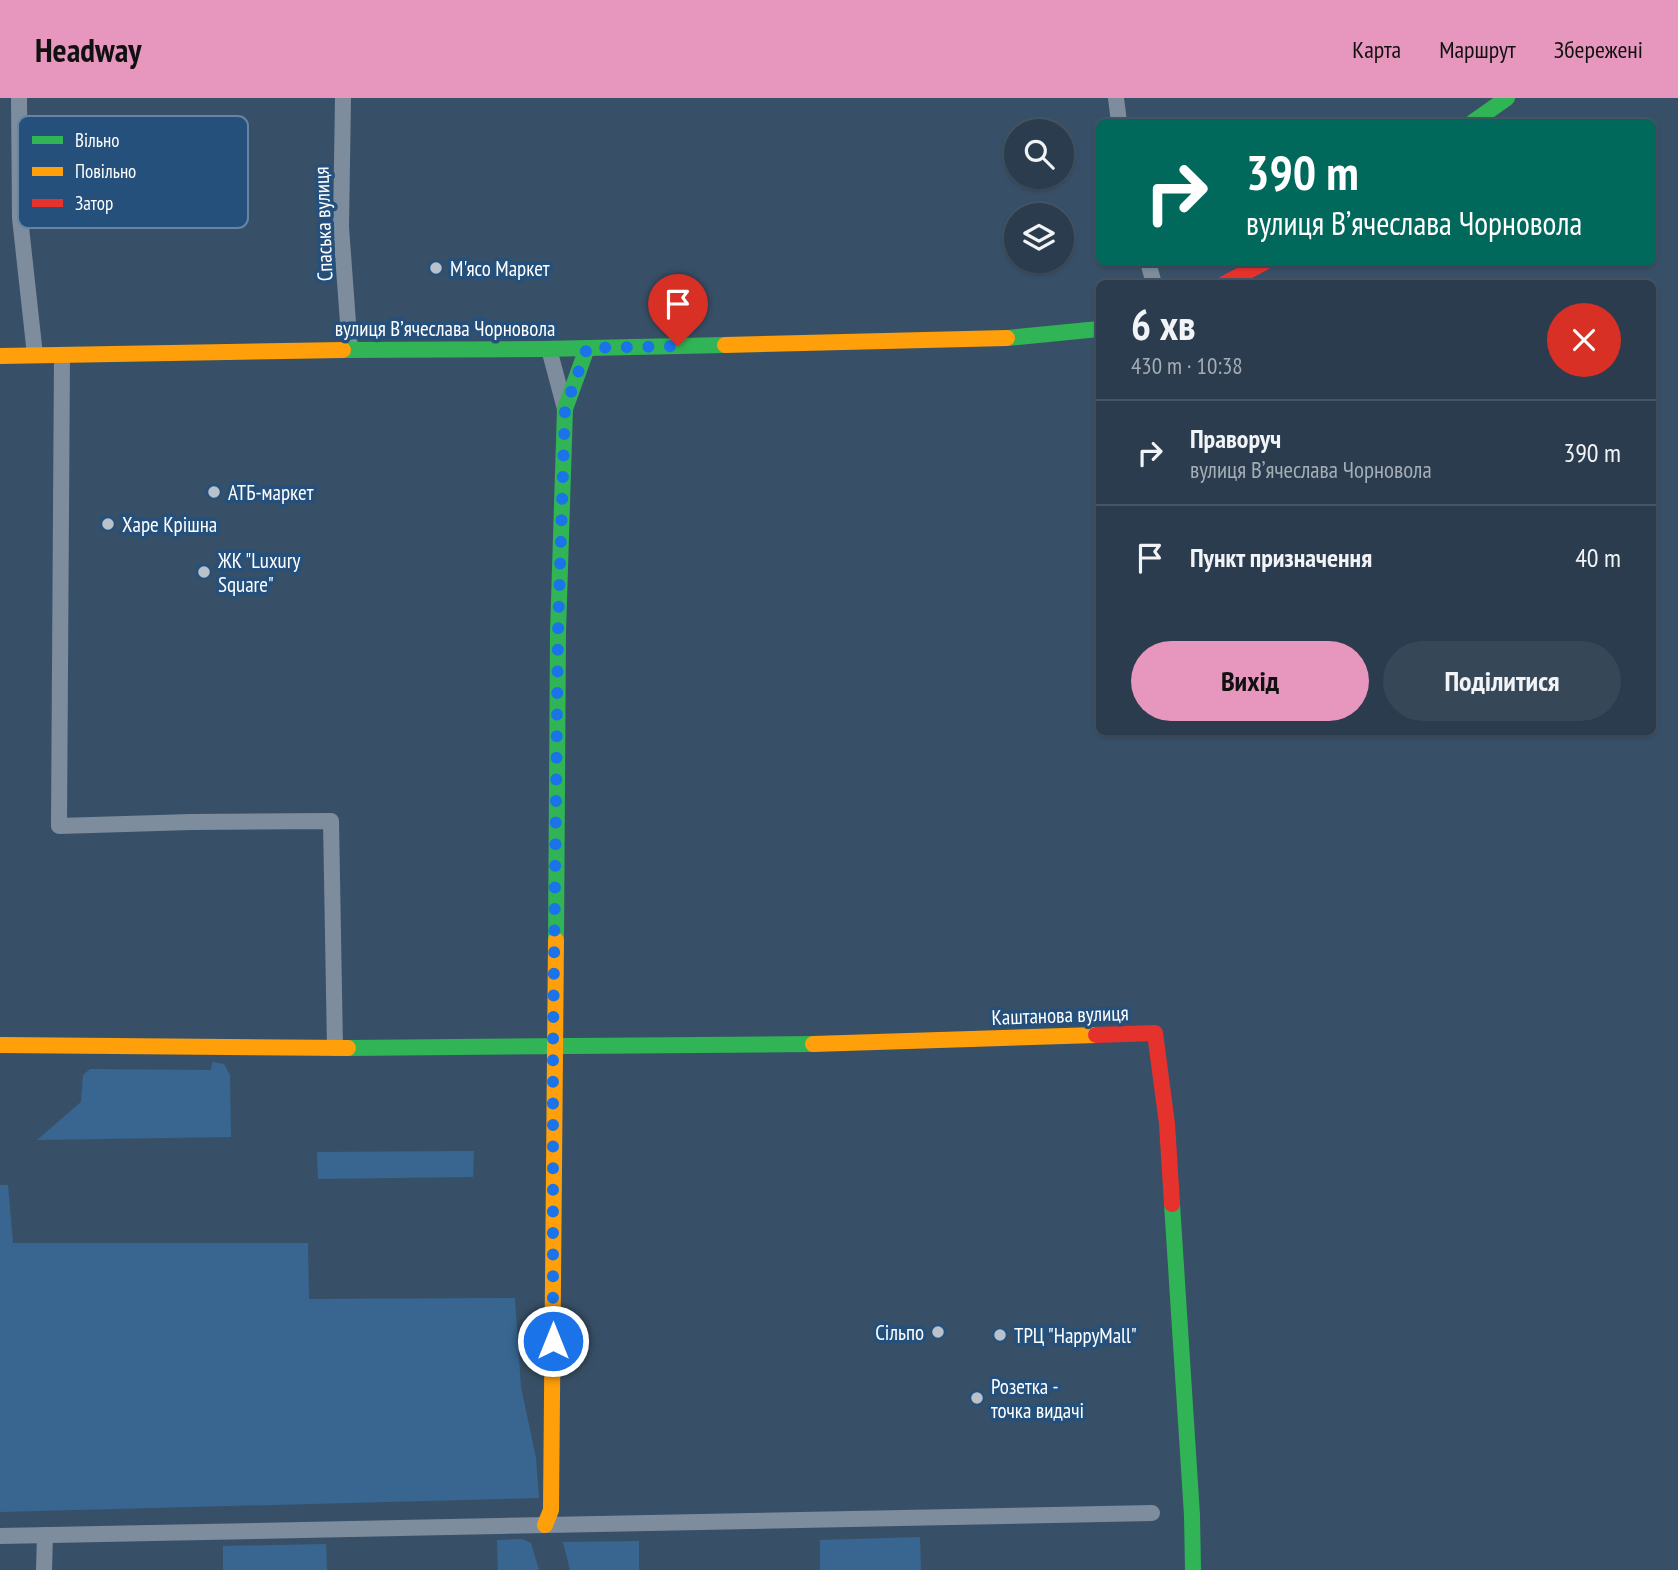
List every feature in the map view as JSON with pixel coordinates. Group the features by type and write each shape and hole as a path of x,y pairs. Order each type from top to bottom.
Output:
{"street":[{"path":"19,98 19,116"},
{"name":"Спаська вулиця","path":"343,98 341,227 350,350"},
{"path":"1116,98 1119,119"},
{"path":"1477,119 1507,98"},
{"path":"21,228 34,355"},
{"path":"1231,280 1257,266"},
{"name":"вулиця Вʼячеслава Чорновола","path":"0,356 549,349 1022,338 1096,329"},
{"path":"565,409 587,348"},
{"path":"545,1525 551,1510 558,632 565,409 549,349"},
{"path":"62,355 59,826 331,821 335,1048"},
{"name":"Каштанова вулиця","path":"553,1047 786,1045 1156,1033 1167,1124 1192,1515 1193,1570"},
{"path":"0,1045 553,1047"},
{"path":"0,1536 1152,1513"},
{"path":"44,1570 45,1535"}],"shaded area":[{"path":"212,1062 224,1064 230,1075 231,1137 37,1140 81,1102 83,1075 90,1069 211,1070"},
{"path":"474,1151 473,1177 318,1179 317,1152"},
{"path":"0,1185 8,1185 13,1243 308,1243 309,1299 515,1298 521,1387 536,1458 539,1498 0,1512"},
{"path":"920,1537 921,1570 820,1570 820,1540"},
{"path":"522,1539 531,1543 539,1570 498,1570 497,1540"},
{"path":"639,1541 639,1570 570,1570 563,1542"},
{"path":"326,1544 327,1570 223,1570 223,1546"}],"traffic: fast":[{"path":"1477,119 1507,98"},
{"path":"1007,338 1096,329"},
{"path":"343,350 725,345"},
{"path":"556,940 558,632 565,409 587,348"},
{"path":"348,1048 813,1044"},
{"path":"1172,1204 1192,1515 1193,1570"}],"traffic: slow":[{"path":"725,345 1007,338"},
{"path":"0,356 343,350"},
{"path":"545,1525 551,1510 556,940"},
{"path":"813,1044 1096,1035"},
{"path":"0,1045 348,1048"}],"traffic: jam":[{"path":"1231,280 1258,266"},
{"path":"1096,1035 1155,1033 1167,1124 1172,1204"}],"place":[{"name":"М'ясо Маркет","path":"436,268"},
{"name":"АТБ-маркет","path":"214,492"},
{"name":"Харе Крішна","path":"108,524"},
{"name":"ЖК \"Luxury Square\"","path":"204,572"},
{"name":"Сільпо","path":"938,1332"},
{"name":"ТРЦ \"HappyMall\"","path":"1000,1335"},
{"name":"Розетка - точка видачі","path":"977,1398"}],"route":[{"path":"553,1341 558,632 565,409 587,348 678,346"}]}
